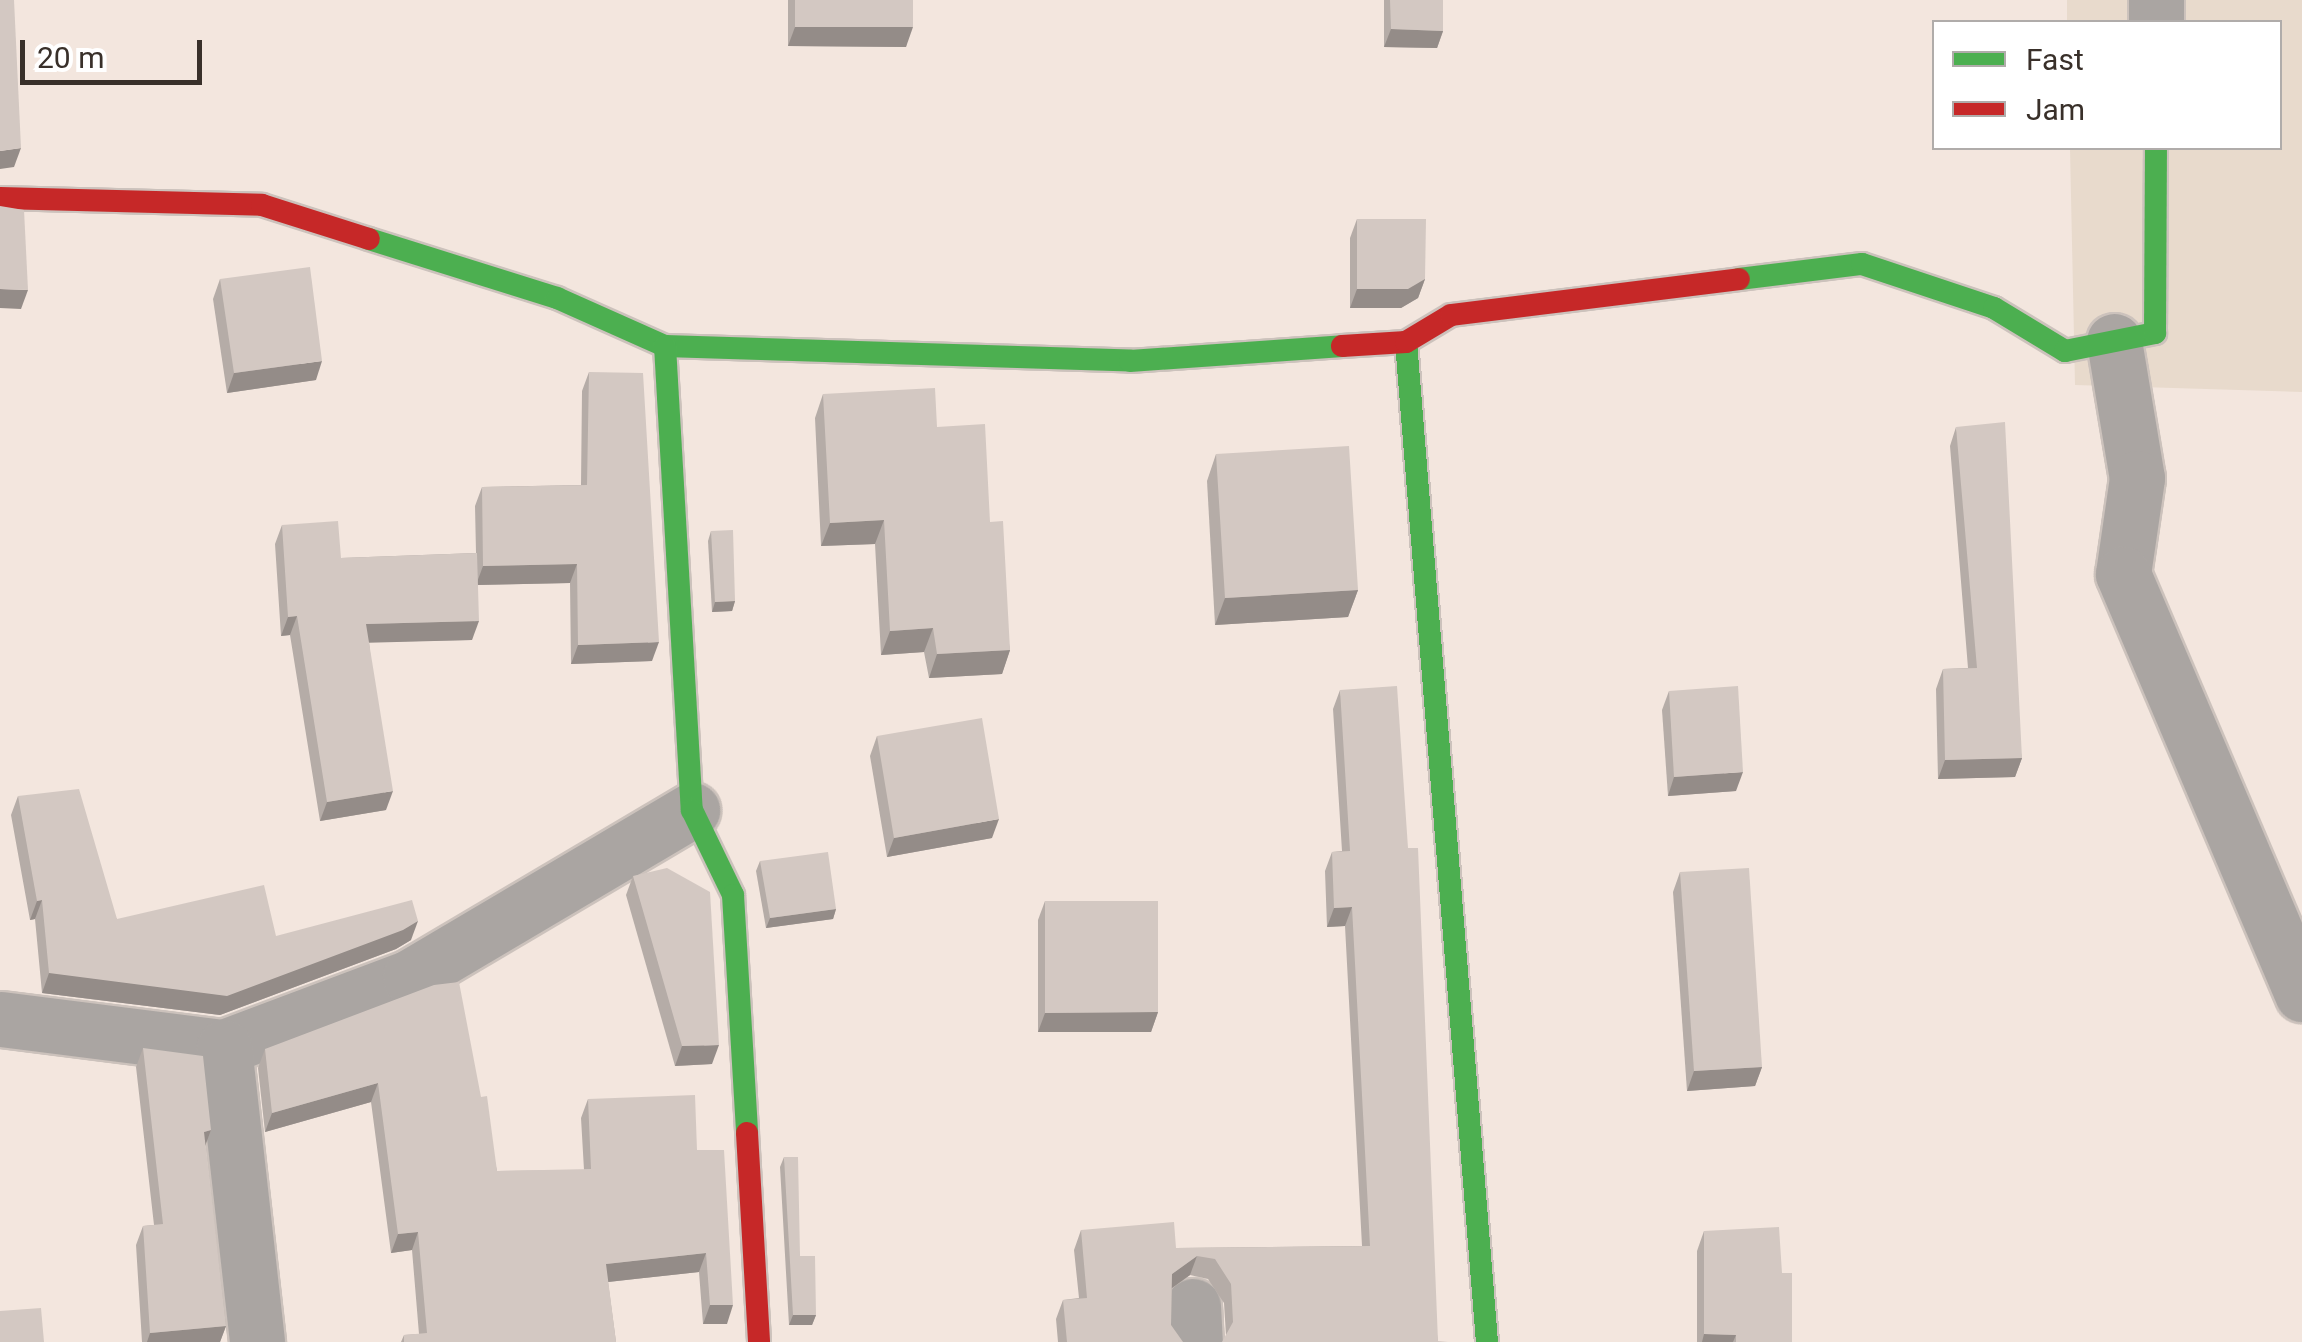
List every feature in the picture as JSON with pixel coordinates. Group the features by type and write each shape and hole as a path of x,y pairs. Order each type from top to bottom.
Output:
{"street":[{"path":"0,198 262,205 557,298 666,346 1130,361 1406,342 1450,314 1862,264 1994,308 2065,351 2155,333 2156,150"},
{"path":"2114,341 2138,478 2123,574 2302,994"},
{"path":"1406,342 1488,1342"},
{"path":"666,346 692,810 734,895 759,1342"},
{"path":"1,1019 224,1047 410,977 692,810"},
{"path":"224,1047 256,1342"}],"shaded area":[{"path":"2067,0 2302,0 2302,392 2075,385 2070,150 2282,150 2282,20 2067,20"}],"building":[{"path":"0,0 14,0 21,148 0,151"},
{"path":"795,0 913,0 913,27 795,27"},
{"path":"1390,0 1443,0 1443,31 1391,29"},
{"path":"0,206 24,210 28,290 0,289"},
{"path":"1357,219 1426,219 1425,279 1408,289 1357,289"},
{"path":"310,267 322,361 234,373 220,279"},
{"path":"589,372 643,373 659,642 578,645 577,564 483,566 482,487 587,485"},
{"path":"935,388 937,427 985,424 990,522 1003,521 1010,650 937,654 933,628 890,631 884,520 830,523 823,394"},
{"path":"2005,422 2022,758 1945,760 1943,669 1977,668 1956,427"},
{"path":"1349,446 1358,590 1225,598 1216,454"},
{"path":"338,521 341,558 477,553 479,621 366,624 393,791 327,802 297,616 288,617 282,525"},
{"path":"733,530 735,601 715,602 711,531"},
{"path":"1397,686 1408,848 1418,848 1438,1341 1448,1342 1222,1342 1233,1322 1231,1284 1215,1259 1197,1256 1172,1274 1171,1325 1183,1342 1067,1342 1063,1300 1087,1298 1081,1230 1174,1222 1176,1248 1370,1246 1352,907 1334,908 1332,852 1350,851 1340,690"},
{"path":"1738,686 1743,772 1674,777 1669,691"},
{"path":"982,718 999,819 894,838 877,736"},
{"path":"79,789 117,919 264,885 276,936 412,900 418,921 227,996 49,973 42,900 37,901 18,796"},
{"path":"828,852 836,909 770,918 760,861"},
{"path":"667,868 710,892 719,1045 682,1046 633,876"},
{"path":"1749,868 1762,1067 1694,1071 1680,872"},
{"path":"1045,901 1158,901 1158,1012 1045,1013"},
{"path":"459,982 481,1097 487,1096 497,1171 591,1169 588,1099 695,1095 697,1150 724,1150 733,1305 710,1305 706,1253 606,1264 616,1342 404,1342 404,1335 427,1333 418,1232 398,1234 378,1083 272,1113 265,1049 434,985"},
{"path":"143,1048 203,1056 211,1130 204,1132 226,1326 150,1333 143,1226 163,1224"},
{"path":"784,1157 798,1157 800,1256 815,1256 816,1315 793,1315"},
{"path":"1779,1227 1782,1273 1792,1273 1792,1342 1736,1342 1736,1335 1704,1334 1704,1231"},
{"path":"41,1308 44,1342 0,1342 0,1311"}],"traffic: fast":[{"path":"1739,279 1862,264 1994,308 2065,351 2155,333 2156,150"},
{"path":"369,239 557,298 665,346 1130,361 1342,346"},
{"path":"1406,342 1487,1342"},
{"path":"665,346 692,810 733,895 747,1133"}],"traffic: jam":[{"path":"0,198 262,205 369,239"},
{"path":"1342,346 1406,342 1451,315 1739,279"},
{"path":"747,1133 759,1342"}]}
